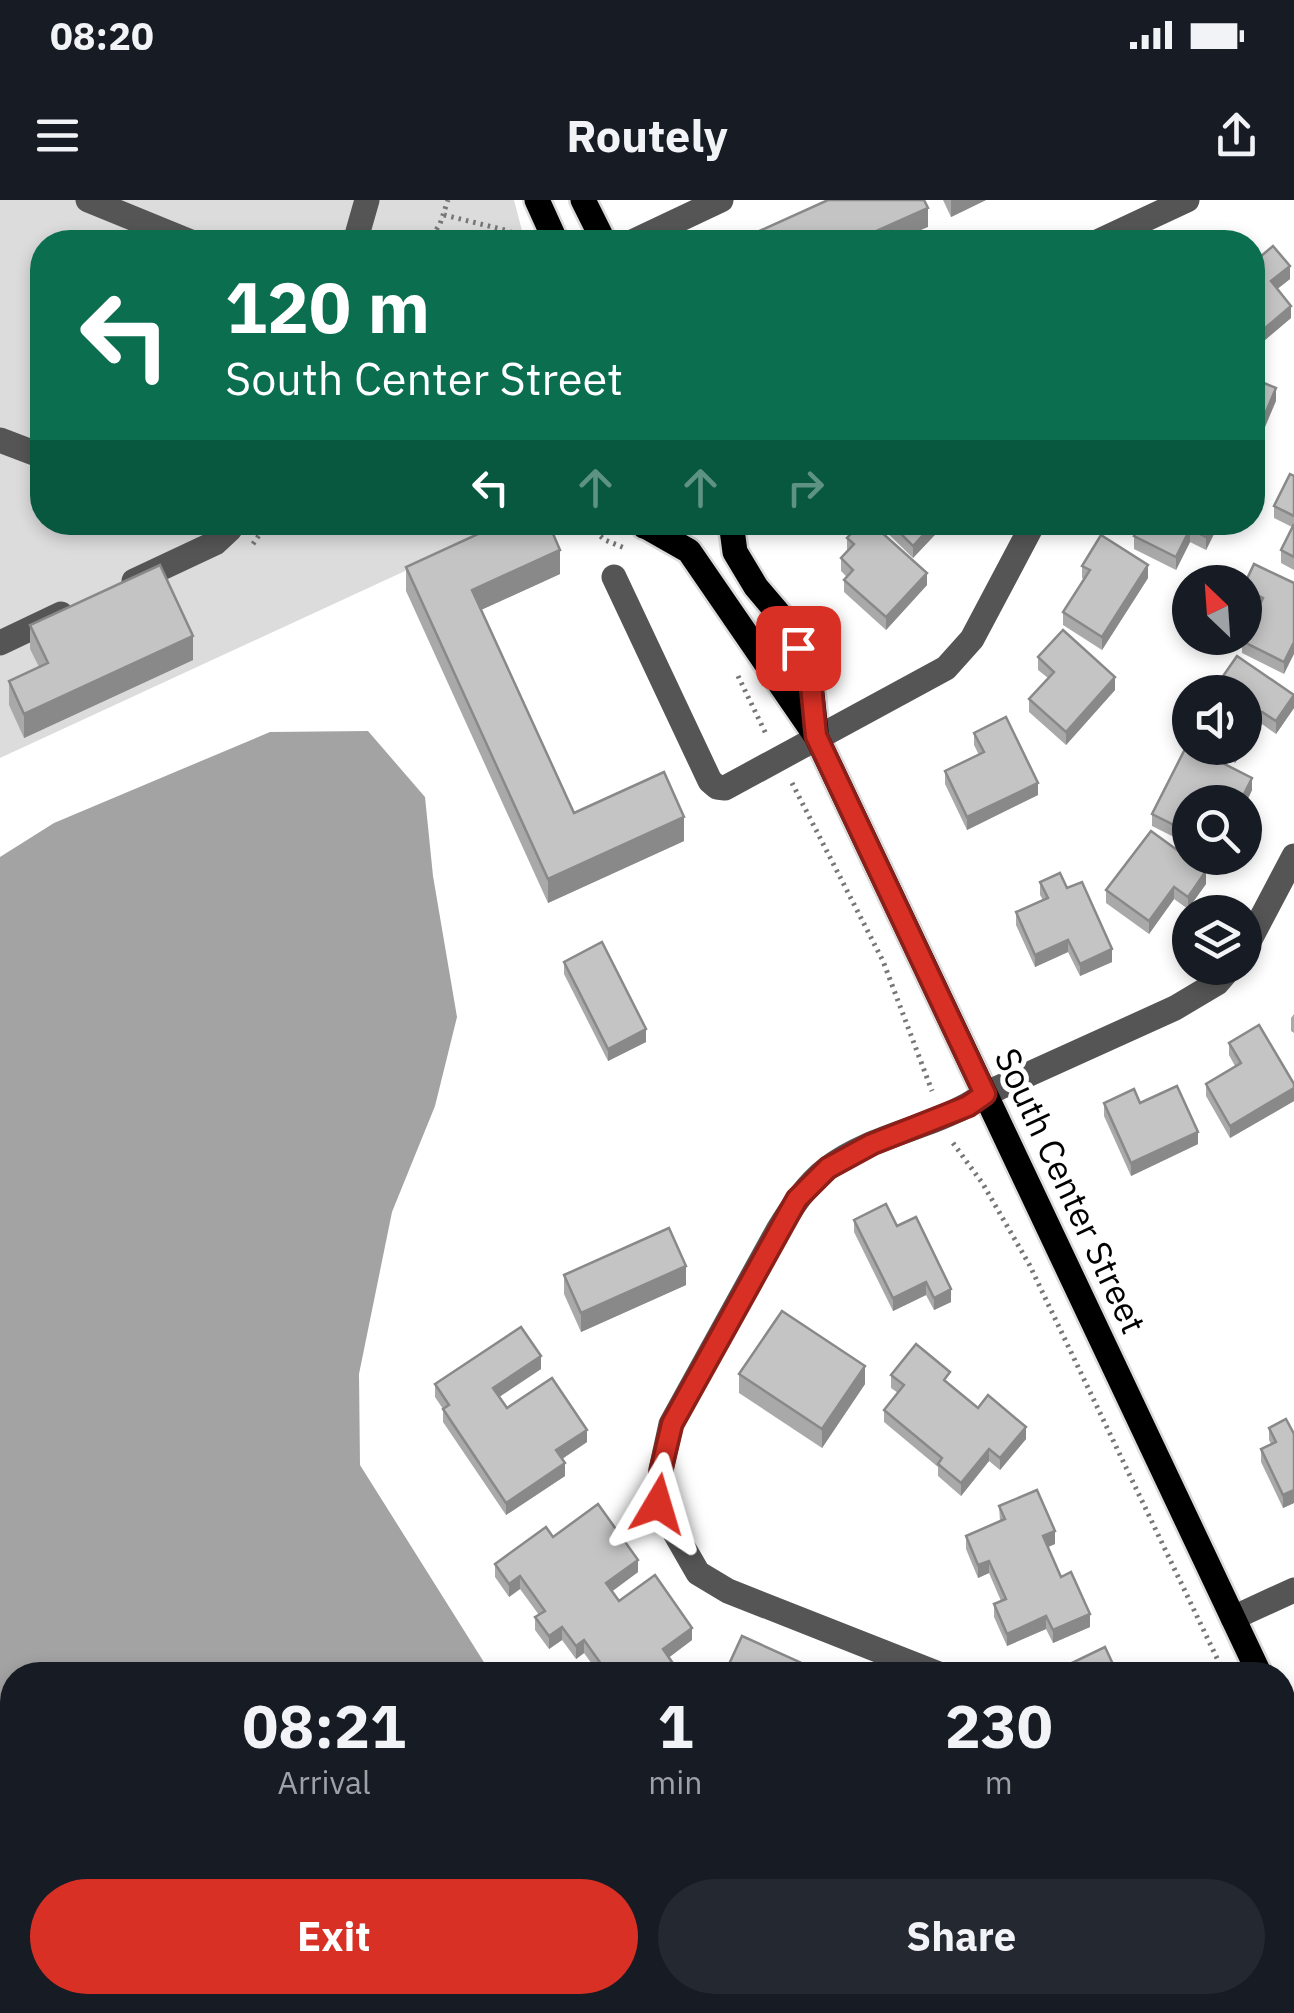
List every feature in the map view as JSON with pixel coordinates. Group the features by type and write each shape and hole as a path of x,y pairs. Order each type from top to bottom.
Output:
{"main road":[{"path":"538,200 551,230"},
{"path":"583,200 598,230"},
{"name":"South Center Street","path":"660,535 689,551 816,736 1254,1662"},
{"name":"South Center Street","path":"733,535 735,552 756,587 786,620 810,675 816,736"}],"street":[{"path":"88,200 162,230"},
{"path":"358,230 367,200"},
{"path":"657,230 721,200"},
{"path":"1123,230 1187,200"},
{"path":"0,440 30,451"},
{"path":"0,643 215,543 222,535"},
{"path":"614,578 710,781 725,788 946,668 972,639 1027,535"},
{"path":"1262,917 1294,856"},
{"path":"908,1662 728,1591 698,1573 658,1504 672,1424 797,1199 828,1168 872,1144 968,1106 985,1094 1175,1008 1213,985"},
{"path":"1233,1618 1294,1590"}],"path":[{"path":"435,230 448,200"},
{"path":"444,215 505,230"},
{"path":"599,535 636,552"},
{"path":"736,672 882,961 954,1144 983,1184 1029,1264 1218,1662"}],"shaded area":[{"path":"0,200 514,200 522,230 30,230 30,535 483,535 0,758"},
{"path":"368,731 425,797 433,876 457,1017 435,1106 392,1212 359,1374 360,1465 484,1662 0,1662 0,857 54,823 270,732"}],"building":[{"path":"828,200 924,200 928,208 879,230 762,230"},
{"path":"1273,246 1290,266 1271,281 1291,306 1265,328 1265,253"},
{"path":"1265,383 1276,388 1265,414"},
{"path":"1290,474 1294,476 1294,516 1274,506"},
{"path":"1294,524 1294,557 1281,550"},
{"path":"476,535 554,535 560,550 472,590 574,813 664,772 684,817 548,879 406,567"},
{"path":"885,535 927,573 886,617 844,580 853,570 841,558 854,544 847,538"},
{"path":"902,535 923,535 913,546"},
{"path":"1101,535 1148,565 1102,637 1063,612 1090,570 1082,566"},
{"path":"1135,535 1187,535 1176,557"},
{"path":"160,565 193,636 24,714 9,681 48,663 30,625"},
{"path":"1262,568 1294,583 1294,642 1284,662 1262,651"},
{"path":"1063,630 1115,677 1066,732 1029,699 1054,672 1038,657"},
{"path":"1237,656 1294,695 1276,721 1262,712 1262,675 1224,675"},
{"path":"1006,717 1038,783 967,817 945,771 984,752 974,733"},
{"path":"1177,765 1226,765 1252,778 1248,785 1172,785 1172,824 1152,814"},
{"path":"1151,831 1172,846 1172,875 1203,875 1189,895 1174,887 1149,921 1106,890"},
{"path":"1060,873 1067,888 1082,882 1112,949 1080,964 1068,940 1035,955 1016,912 1048,898 1040,882"},
{"path":"602,942 646,1029 608,1049 564,962"},
{"path":"1259,1025 1294,1088 1230,1126 1206,1084 1241,1063 1229,1043"},
{"path":"1177,1086 1198,1132 1131,1163 1104,1103 1134,1089 1140,1103"},
{"path":"886,1204 897,1226 916,1217 951,1289 934,1298 926,1282 893,1298 854,1220"},
{"path":"669,1228 686,1266 581,1313 564,1275"},
{"path":"782,1311 865,1366 822,1429 739,1374"},
{"path":"521,1327 541,1356 493,1388 507,1408 552,1378 587,1430 556,1450 565,1463 506,1503 443,1409 449,1405 435,1384"},
{"path":"916,1344 950,1372 944,1380 978,1408 988,1395 1026,1427 1000,1458 989,1449 961,1483 938,1464 942,1458 884,1410 904,1385 891,1375"},
{"path":"1286,1419 1294,1434 1294,1490 1283,1495 1261,1449 1276,1442 1269,1428"},
{"path":"1037,1490 1055,1531 1043,1536 1061,1577 1071,1572 1090,1614 1053,1630 1046,1616 1007,1634 994,1604 1006,1599 989,1561 978,1565 966,1536 1005,1519 999,1506"},
{"path":"598,1504 638,1560 606,1583 619,1601 655,1575 692,1628 663,1649 672,1662 600,1662 584,1640 576,1646 562,1627 549,1636 535,1617 545,1611 520,1576 509,1584 495,1564 546,1527 553,1537"},
{"path":"742,1636 800,1662 730,1662"},
{"path":"1105,1647 1112,1662 1074,1662"}],"route":[{"path":"658,1504 672,1424 797,1199 828,1168 872,1144 968,1106 985,1094 816,736 810,675 798,648"}]}
